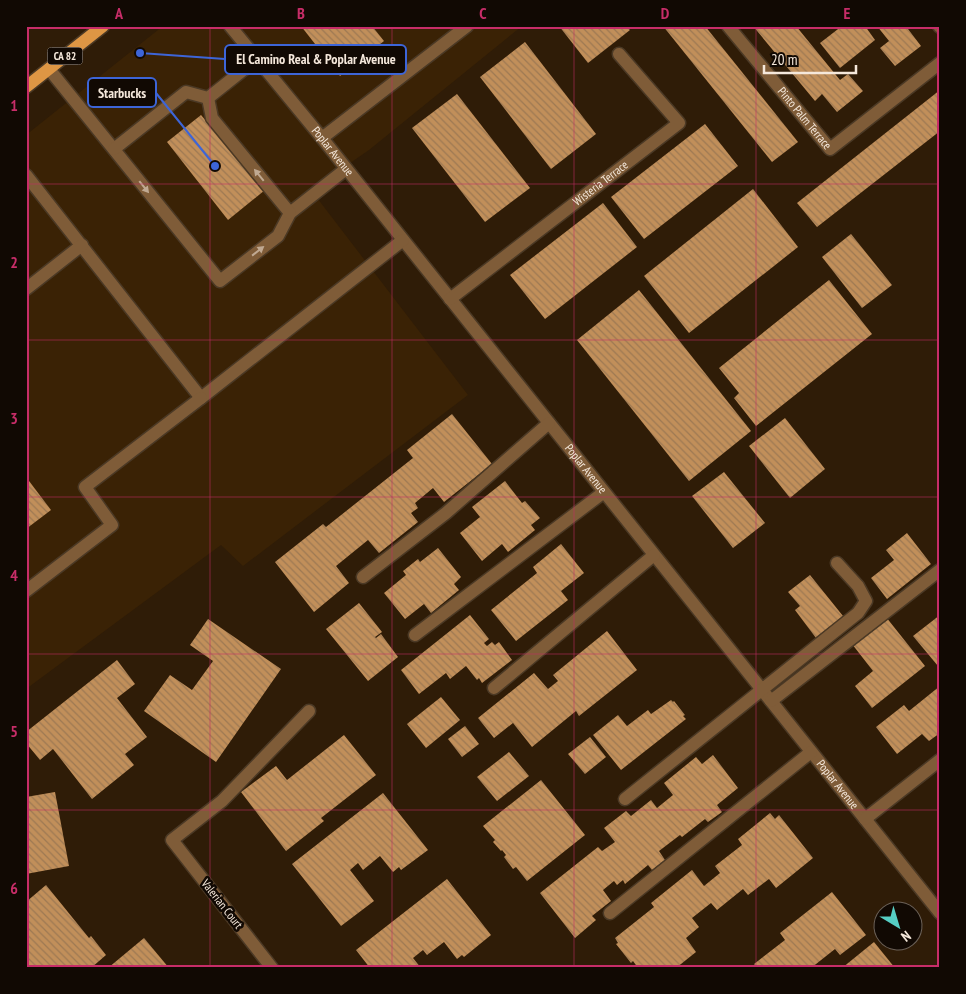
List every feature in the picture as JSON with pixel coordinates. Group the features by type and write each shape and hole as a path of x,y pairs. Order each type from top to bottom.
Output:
{"main road":[{"name":"CA 82","path":"26,87 103,26"}],"street":[{"name":"Poplar Avenue","path":"230,26 322,138 940,913"},
{"path":"322,138 467,26"},
{"name":"Pinto Palm Terrace","path":"728,26 830,149 940,63"},
{"name":"Wisteria Terrace","path":"450,299 679,123 619,54"},
{"path":"208,98 257,59"},
{"path":"49,68 220,281 278,236 290,213 346,169"},
{"path":"114,149 186,92 208,98"},
{"path":"208,98 212,118 290,213"},
{"path":"26,175 201,398"},
{"path":"26,591 112,525 85,488 403,240"},
{"path":"26,288 82,246"},
{"path":"363,577 446,512 549,423"},
{"path":"415,636 604,492"},
{"path":"494,688 654,555"},
{"path":"625,799 858,613 866,601 858,586 837,563"},
{"path":"771,701 940,570"},
{"name":"Valerian Court","path":"272,968 172,840 222,801 309,712"},
{"path":"610,913 812,752"},
{"path":"865,819 940,760"}],"shaded area":[{"path":"163,26 522,26 369,150 311,190 468,395 243,566 221,545 26,689 26,135"}],"building":[{"path":"301,26 372,26 384,41 340,76"},
{"path":"559,26 626,26 630,30 588,63"},
{"path":"663,26 705,26 798,142 772,162"},
{"path":"753,26 796,26 840,80 848,74 863,91 837,112 822,94 815,101"},
{"path":"842,26 865,26 875,40 840,68 820,43"},
{"path":"877,26 912,26 908,29 921,46 895,66 880,48 889,41"},
{"path":"525,42 596,134 551,169 480,77"},
{"path":"940,90 940,131 817,227 797,203"},
{"path":"457,94 530,188 485,222 412,128"},
{"path":"201,115 265,190 228,220 167,142"},
{"path":"705,124 738,166 644,239 611,197"},
{"path":"753,189 798,247 689,333 644,276"},
{"path":"603,203 637,247 545,319 510,275"},
{"path":"851,234 892,285 862,308 822,257"},
{"path":"829,280 872,334 756,426 734,398 739,393 719,368"},
{"path":"639,290 751,431 689,481 577,340"},
{"path":"452,414 492,464 444,502 433,488 415,503 418,508 411,513 418,522 379,553 368,540 336,566 349,583 314,612 275,562 323,524 326,527 413,458 407,450"},
{"path":"785,418 825,469 790,498 749,446"},
{"path":"724,472 765,523 733,548 692,496"},
{"path":"26,477 51,510 26,529"},
{"path":"505,481 522,503 525,501 540,518 531,525 535,530 508,552 502,544 482,561 460,533 480,517 472,507"},
{"path":"907,533 931,564 887,599 871,578 894,560 886,550"},
{"path":"561,544 584,573 561,591 568,600 516,641 491,610 537,573 533,567"},
{"path":"438,548 461,577 454,584 459,590 431,613 424,604 405,619 384,593 406,575 403,571 418,559 420,562"},
{"path":"810,575 843,616 816,638 795,610 800,606 788,592"},
{"path":"359,603 382,632 375,637 381,634 398,657 368,681 326,629"},
{"path":"470,615 489,639 484,643 487,646 492,642 495,645 499,642 512,660 482,683 479,678 477,680 466,666 450,679 446,673 419,694 401,670"},
{"path":"940,615 940,664 938,666 913,636"},
{"path":"886,617 925,666 872,708 855,686 873,671 852,644"},
{"path":"208,619 281,669 216,762 144,711 170,675 192,690 213,661 190,645"},
{"path":"607,631 637,670 579,716 576,711 532,747 513,723 494,738 478,718 534,673 548,689 558,681 553,675"},
{"path":"117,660 135,684 117,698 147,737 125,754 134,765 92,799 53,749 40,760 26,743 26,732"},
{"path":"940,686 940,733 929,741 922,734 897,754 876,727 904,705 909,711"},
{"path":"441,697 460,720 426,748 407,724"},
{"path":"671,700 674,701 686,719 621,770 593,735 618,715 627,726 648,710 651,714"},
{"path":"465,726 479,744 462,757 448,739"},
{"path":"344,735 376,775 321,818 324,821 286,851 241,792 276,766 287,780"},
{"path":"590,737 606,757 585,774 568,754"},
{"path":"509,752 529,776 497,801 477,777"},
{"path":"713,755 738,788 717,805 722,812 708,822 705,819 682,837 680,835 659,851 665,860 652,870 648,865 625,884 623,880 617,885 614,881 603,890 611,901 592,916 596,920 575,938 540,893 598,847 602,851 615,842 604,828 626,811 631,816 651,800 657,808 673,795 664,783 696,757 702,764"},
{"path":"541,780 585,835 527,881 516,867 513,869 504,857 506,855 493,842 495,840 483,826"},
{"path":"55,792 69,866 26,874 26,797"},
{"path":"383,793 428,850 401,870 399,867 393,872 380,856 363,870 358,863 350,870 374,901 341,926 292,864"},
{"path":"770,813 775,819 779,815 813,858 776,888 769,879 748,895 743,889 717,910 711,903 692,918 699,927 686,938 696,952 676,968 638,968 633,961 631,963 616,944 618,943 615,938 654,907 651,903 692,870 704,886 720,873 715,866 742,845 738,839"},
{"path":"447,879 491,935 464,957 462,955 457,959 444,942 427,955 423,950 413,958 421,968 370,968 356,950"},
{"path":"46,885 89,938 91,936 106,955 91,968 29,968 26,964 26,902"},
{"path":"832,892 866,935 840,955 835,949 811,968 808,966 806,968 757,968 754,964 785,940 780,933"},
{"path":"144,938 169,968 108,968"},
{"path":"874,942 874,952 882,952 895,968 842,968"}],"place":[{"name":"El Camino Real & Poplar Avenue","path":"140,53"},
{"name":"Starbucks","path":"215,166"}]}
